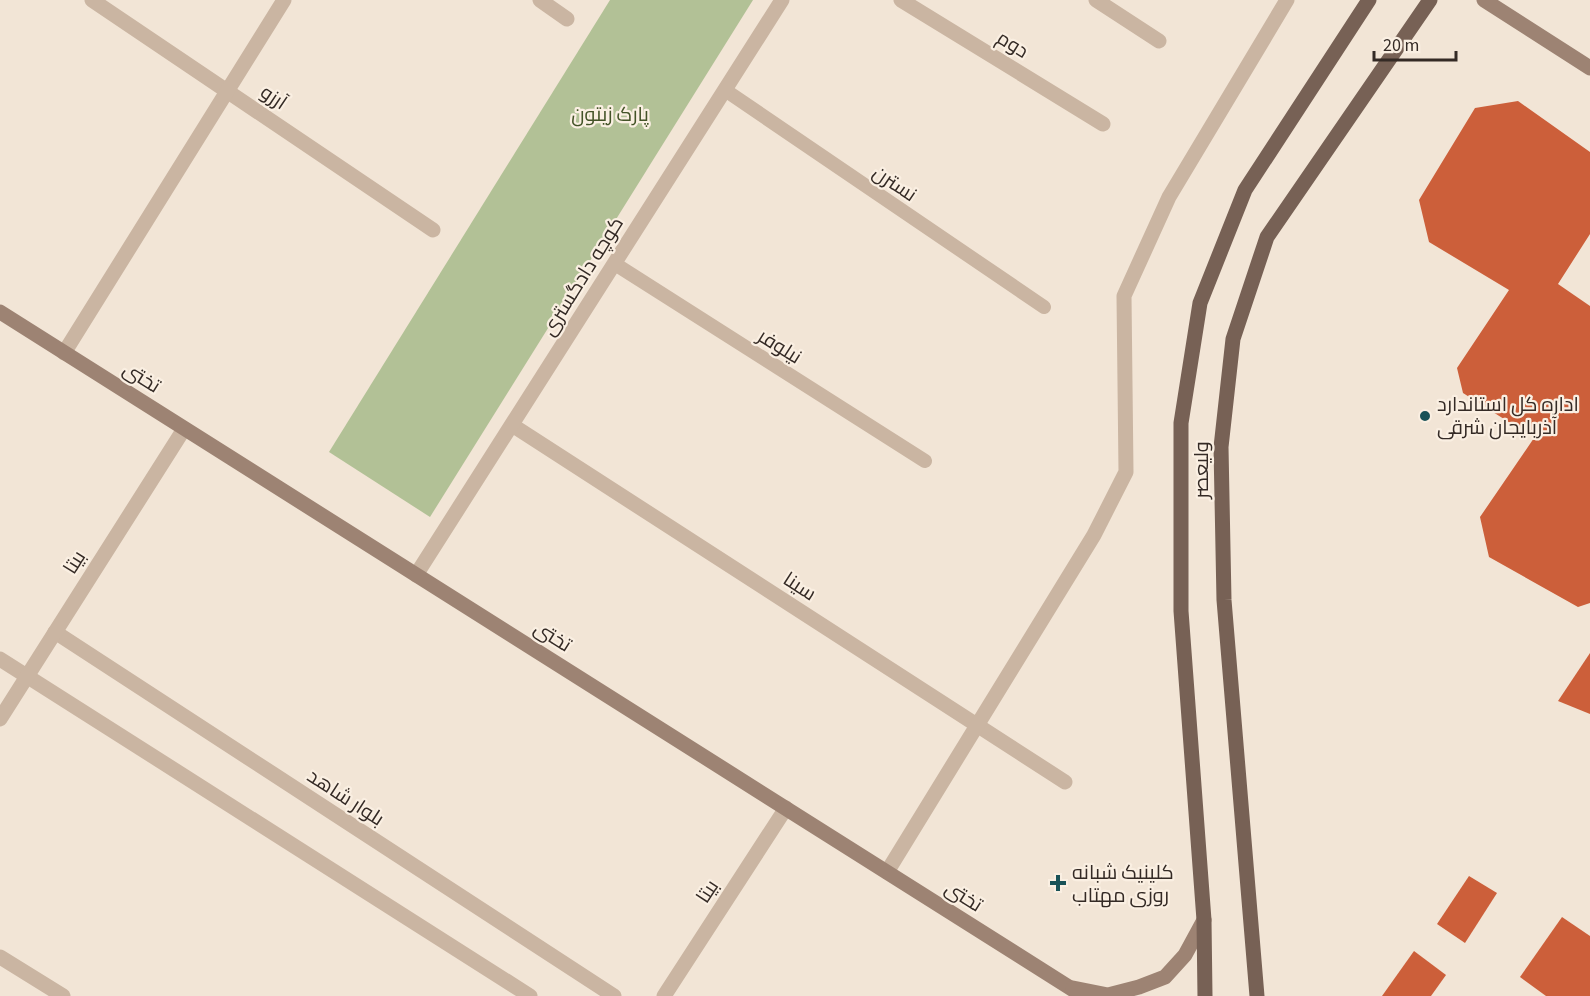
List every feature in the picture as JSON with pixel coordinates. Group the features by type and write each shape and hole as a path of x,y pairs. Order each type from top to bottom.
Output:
{"main road":[{"name":"ولیعصر","path":"1204,996 1204,920 1180,611 1180,423 1200,303 1245,189 1370,0"},
{"name":"ولیعصر","path":"1257,996 1224,600 1221,447 1233,339 1268,237 1430,0"},
{"path":"1484,0 1590,68"},
{"name":"تختى","path":"1,316 64,352 1077,992"},
{"path":"1077,992 1108,994 1139,987 1165,977 1185,955 1204,920"}],"street":[{"name":"آرزو","path":"92,0 433,230"},
{"path":"64,352 284,0"},
{"path":"540,0 567,19"},
{"name":"کوچه دادگستری","path":"417,575 782,0"},
{"name":"دوم","path":"901,0 1103,124"},
{"path":"1096,0 1159,41"},
{"path":"886,872 1094,535 1126,472 1124,296 1169,197 1287,0"},
{"name":"سینا","path":"512,425 1065,782"},
{"name":"بیتا","path":"0,718 184,429"},
{"name":"بلوار شاهد","path":"55,632 614,996"},
{"path":"0,659 530,996"},
{"name":"بیتا","path":"664,996 786,808"},
{"path":"0,957 63,996"}],"lane":[{"name":"نسترن","path":"725,90 1044,307"},
{"name":"نیلوفر","path":"615,264 925,461"}],"green space":[{"name":"پارک زیتون","path":"610,0 753,0 430,517 329,452"}],"building":[{"path":"1518,101 1590,152 1590,234 1558,284 1590,306 1590,603 1578,607 1489,557 1480,517 1534,438 1463,393 1457,368 1509,290 1429,242 1419,200 1475,108"},
{"path":"1590,653 1590,714 1558,701"},
{"path":"1469,876 1497,893 1465,943 1437,924"},
{"path":"1562,917 1590,936 1590,996 1546,996 1520,977"},
{"path":"1414,951 1446,975 1431,996 1382,996"}],"place":[{"name":"اداره کل استاندارد آذربایجان شرقی","path":"1425,416"},
{"name":"کلینیک شبانه روزی مهتاب","path":"1058,883"}]}
